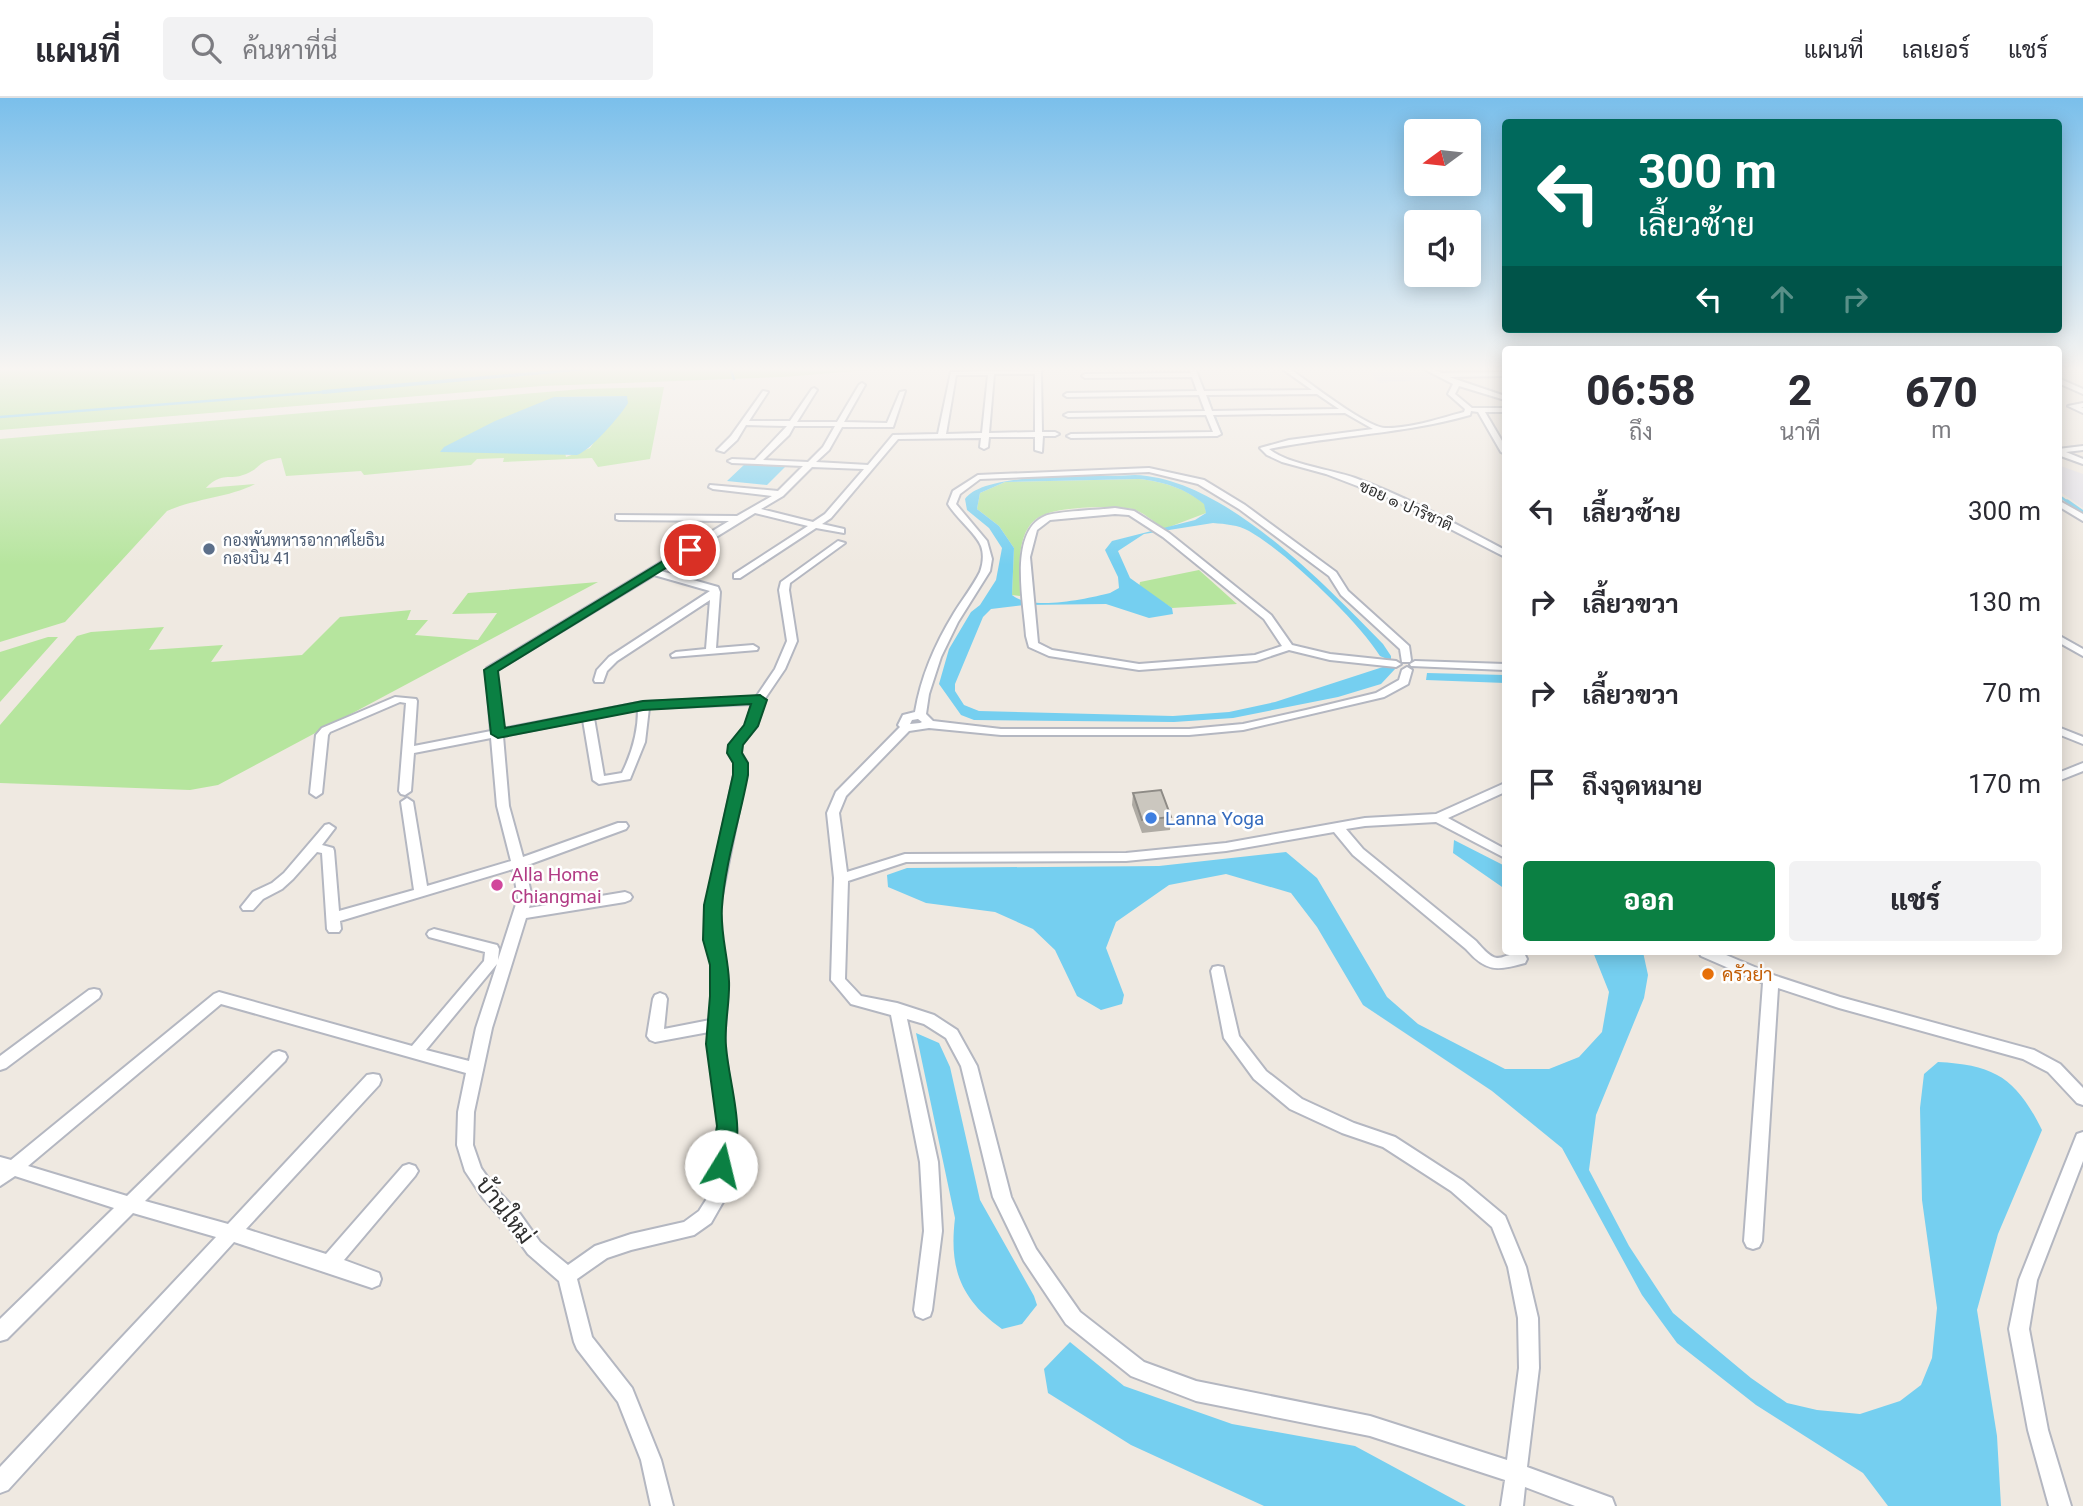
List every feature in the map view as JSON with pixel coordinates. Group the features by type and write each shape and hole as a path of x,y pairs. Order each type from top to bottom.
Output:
{"street":[{"path":"721,450 735,434"},
{"path":"758,460 776,446 785,434"},
{"path":"655,572 780,494 826,448 836,434"},
{"path":"1038,434 1038,450"},
{"path":"737,576 828,516 896,437 1055,434"},
{"path":"1072,436 1217,434"},
{"name":"ซอย ๑ ปาริชาติ","path":"1349,434 1296,440 1264,448 1283,459 1335,474 1451,524 1502,552"},
{"path":"984,447 986,435"},
{"path":"2062,451 2083,448"},
{"path":"2062,454 2083,462"},
{"path":"732,461 758,460 869,467"},
{"path":"918,722 1001,732 1189,732 1243,727 1380,695 1404,682 1400,664 1405,648 1344,593 1332,574 1242,507 1201,482 1149,470 978,477 962,487 952,503 956,513 987,543 989,557 985,571 934,654 923,691 918,722 841,794 833,813 841,877 838,980 856,1000 897,1009 943,1025 952,1034 968,1066 1002,1197 1030,1255 1073,1318 1138,1369 1196,1391 1370,1426 1516,1473 1604,1506"},
{"path":"713,487 780,494"},
{"path":"2062,505 2083,518"},
{"path":"662,1506 651,1460 625,1395 584,1342 567,1276 601,1252 688,1229 705,1217 714,1202 728,1126 715,1026 720,996 719,965 713,940 713,905 740,775 741,763 735,753 735,745 751,726 760,700 780,669 792,641 784,590 786,582 841,537 814,525 753,510"},
{"path":"1288,647 1268,617 1166,535 1127,512 1071,513 1048,518 1033,529 1025,557 1027,603 1033,645 1049,653 1139,667 1256,658 1288,647 1330,657 1400,664 1502,667"},
{"path":"619,517 737,519"},
{"path":"690,550 712,517"},
{"path":"655,572 715,589 711,651"},
{"name":"บ้านใหม่","path":"567,1276 534,1248 474,1171 465,1145 466,1112 474,1069 507,948 525,898 503,806 491,670 655,572"},
{"path":"599,680 602,670 613,659 715,592"},
{"path":"2062,640 2083,653"},
{"path":"676,655 753,648"},
{"path":"316,793 322,735 332,727 399,699 412,701 406,797 421,891"},
{"path":"408,751 643,705 760,700"},
{"path":"587,715 599,780 626,776 639,752 644,729 643,705"},
{"path":"2062,732 2083,741"},
{"path":"2062,775 2083,767"},
{"path":"841,877 905,858 1175,854 1364,822 1437,818 1502,789"},
{"path":"1437,818 1502,852"},
{"path":"314,847 328,851 333,924 421,891 517,864 622,826"},
{"path":"1337,827 1358,852 1471,945 1486,962 1497,965 1520,959"},
{"path":"248,907 259,891 278,885 330,828"},
{"path":"521,914 625,897"},
{"path":"416,1051 491,962 492,949 434,934"},
{"path":"1713,955 1771,980 2028,1054 2054,1068 2083,1098"},
{"path":"1218,971 1231,1038 1260,1075 1296,1104 1348,1128 1389,1142 1457,1186 1499,1222 1517,1267 1528,1318 1530,1368 1512,1506"},
{"path":"1753,1241 1771,980"},
{"path":"0,1064 94,994"},
{"path":"4,1171 219,998 474,1069"},
{"path":"660,999 655,1036 715,1026"},
{"path":"897,1009 929,1162 933,1231 923,1310"},
{"path":"0,1332 279,1057"},
{"path":"0,1482 373,1080"},
{"path":"2060,1506 2039,1430 2019,1329 2028,1280 2083,1139"},
{"path":"4,1171 330,1263 372,1279"},
{"path":"330,1263 409,1171"}],"shaded area":[{"path":"2062,466 2083,474 2083,508 2062,493"}],"green space":[{"path":"62,434 561,434 566,457 590,448 600,434 655,434 650,459 598,467 592,458 503,462 504,458 477,459 471,465 364,475 361,471 286,476 281,458 268,460 246,474 221,478 206,488 255,484 167,511 65,622 0,642 0,439"},
{"path":"1139,479 1182,490 1205,504 1206,513 1164,529 1132,509 1082,508 1044,515 1029,526 1025,535 1020,555 1020,596 1012,595 1014,548 999,526 977,509 980,493 1005,482"},
{"path":"1199,570 1237,604 1172,608 1139,587 1140,582"},
{"path":"598,582 218,785 190,790 0,783 0,725 77,636 91,632 164,627 149,650 223,645 211,662 302,655 340,617 411,610 407,620 428,620 415,635 478,640 497,613 452,614 468,593"},
{"path":"48,637 58,637 0,702 0,652"}],"water":[{"path":"470,434 603,434 577,455 440,452 444,447"},
{"path":"746,463 786,466 767,485 727,481"},
{"path":"1135,475 1169,481 1203,494 1270,538 1331,592 1383,644 1391,656 1391,665 1396,668 1381,684 1338,697 1233,718 1174,722 974,720 961,715 939,684 949,649 971,612 980,605 996,580 1002,548 989,528 967,510 965,499 976,490 995,483 1018,479","holes":["1139,479 1182,490 1204,504 1206,513 1195,520 1112,541 1105,550 1118,577 1119,588 1110,593 1045,603 1021,600 1012,595 1014,548 999,526 977,509 980,493 1005,482","1213,523 1245,529 1282,554 1339,607 1380,656 1387,659 1389,665 1275,702 1229,712 1173,716 979,711 964,705 955,691 955,684 983,617 991,609 1024,605 1106,604 1149,618 1173,614 1172,608 1130,578 1118,551 1144,534"]},
{"path":"1427,673 1502,675 1502,683 1426,680"},
{"path":"1454,840 1502,864 1502,887 1453,853"},
{"path":"1286,852 1317,878 1387,997 1418,1024 1505,1069 1549,1069 1579,1057 1602,1032 1609,992 1594,955 1644,955 1648,975 1644,998 1596,1115 1589,1170 1629,1246 1673,1313 1751,1378 1787,1403 1817,1410 1860,1414 1900,1401 1921,1385 1932,1358 1937,1308 1922,1200 1920,1108 1924,1074 1938,1062 1958,1064 1989,1071 2013,1086 2042,1130 1998,1234 1977,1310 1997,1436 2001,1506 1888,1506 1863,1473 1756,1405 1677,1343 1642,1295 1562,1148 1492,1091 1363,1005 1317,927 1291,893 1226,874 1169,885 1116,922 1106,948 1124,995 1122,1004 1101,1010 1077,996 1055,950 1033,929 995,912 926,903 888,887 887,875 907,868 1159,866"},
{"path":"916,1033 939,1043 950,1067 980,1200 1034,1296 1037,1305 1022,1324 1002,1329 976,1306 960,1281 954,1252 955,1218"},
{"path":"1070,1342 1124,1386 1232,1424 1355,1446 1466,1506 1264,1506 1131,1445 1048,1393 1044,1369"}],"building":[{"path":"1161,790 1171,817 1142,820 1133,793"}],"waterway":[{"path":"2062,498 2069,503"},
{"path":"2067,501 2083,512"}],"place":[{"name":"กองพันทหารอากาศโยธิน กองบิน 41","path":"209,549"},
{"name":"Lanna Yoga","path":"1151,818"},
{"name":"Alla Home Chiangmai","path":"497,885"},
{"name":"ครัวย่า","path":"1708,974"}],"route":[{"path":"690,550 491,670 498,734 643,705 760,700 751,726 735,745 735,753 741,763 740,775 713,905 713,940 719,965 720,996 715,1026 716,1044 728,1126 721,1166"}]}
